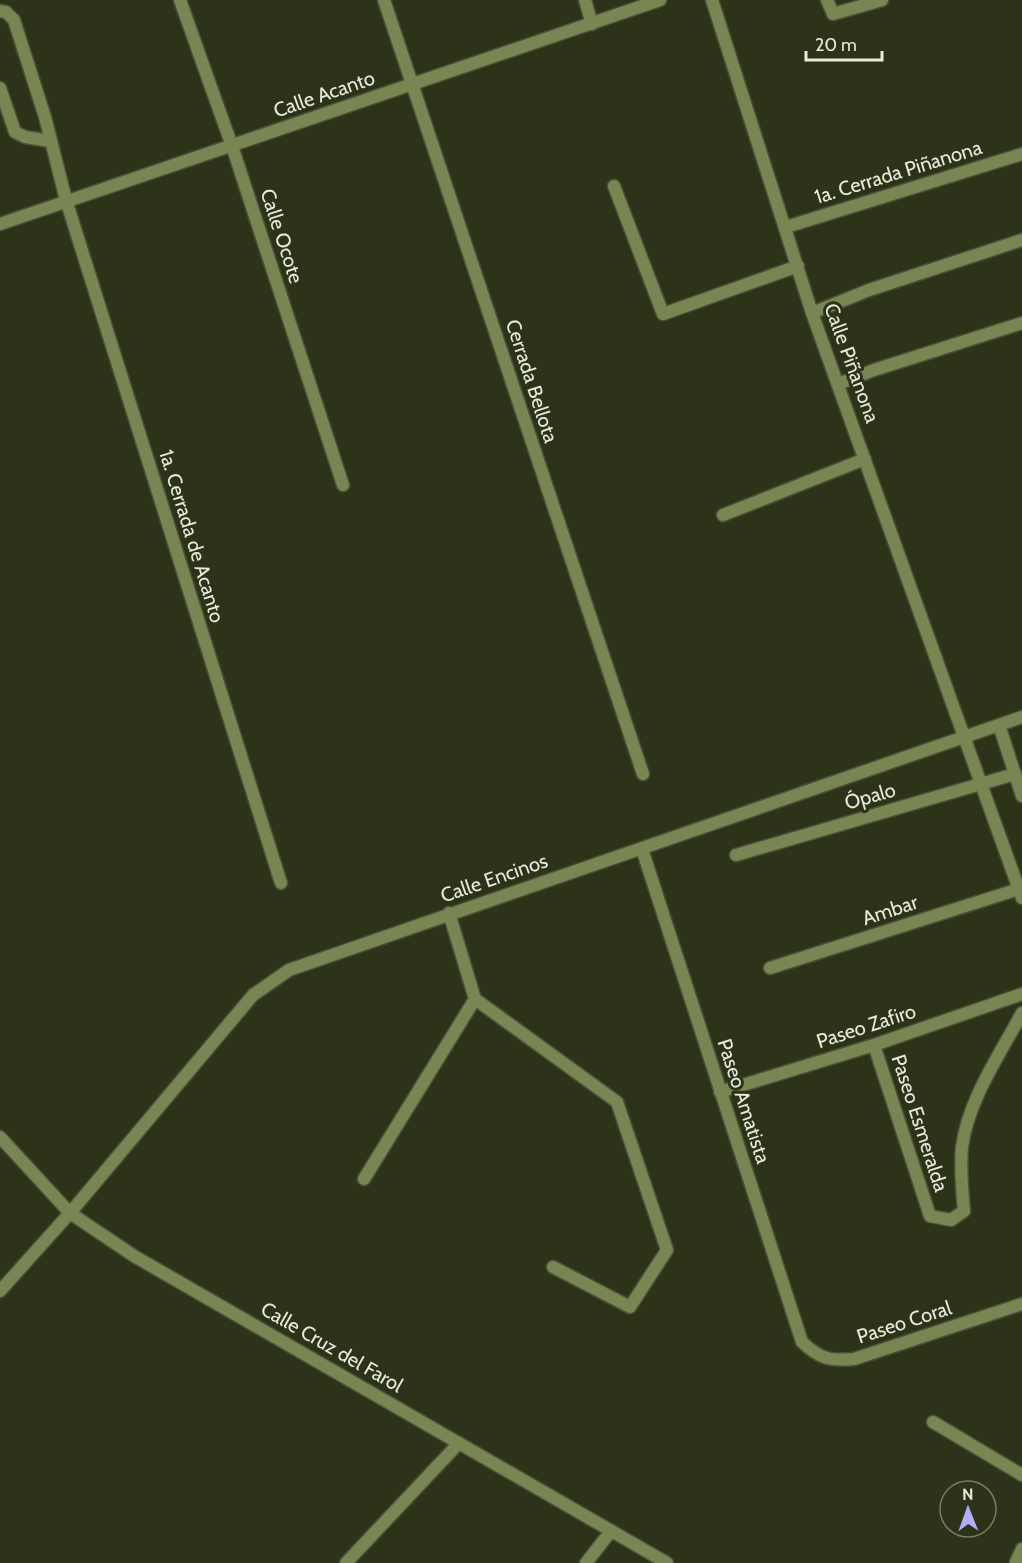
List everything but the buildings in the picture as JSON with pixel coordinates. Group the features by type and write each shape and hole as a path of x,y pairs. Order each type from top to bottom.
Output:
{"street":[{"name":"Calle Ocote","path":"180,0 232,146 343,485"},
{"name":"Cerrada Bellota","path":"384,0 643,774"},
{"path":"585,0 592,24"},
{"name":"Calle Acanto","path":"0,224 660,0"},
{"name":"Calle Piñanona","path":"712,0 812,313 1021,892"},
{"path":"827,0 833,14 882,0"},
{"name":"1a. Cerrada de Acanto","path":"0,11 6,12 14,20 45,117 66,200 281,883"},
{"path":"0,88 15,132 25,137 50,141"},
{"name":"1a. Cerrada Piñanona","path":"786,227 1022,154"},
{"path":"614,186 663,314 798,266"},
{"path":"812,313 869,290 1022,240"},
{"path":"838,384 874,370 1022,324"},
{"path":"723,515 865,459"},
{"name":"Calle Encinos","path":"0,1291 70,1213 253,995 289,970 449,913 966,742 999,725 1022,717"},
{"path":"999,725 1022,796"},
{"name":"Ópalo","path":"736,855 1015,774"},
{"name":"Paseo Amatista","path":"642,849 802,1342"},
{"name":"Ambar","path":"770,968 1021,892"},
{"path":"449,913 475,999 617,1102 667,1250 630,1307 553,1267"},
{"name":"Paseo Zafiro","path":"720,1092 874,1045 1022,994"},
{"path":"364,1179 475,999"},
{"name":"Paseo Esmeralda","path":"874,1045 930,1216 951,1220 964,1211 962,1146 973,1105 1022,1013"},
{"name":"Calle Cruz del Farol","path":"0,1137 70,1213 134,1256 667,1563"},
{"name":"Paseo Coral","path":"802,1342 816,1355 836,1360 854,1359 1022,1304"},
{"path":"933,1422 1022,1475"},
{"path":"346,1563 459,1443"},
{"path":"586,1563 610,1531"},
{"path":"1016,1562 1022,1549"}]}
